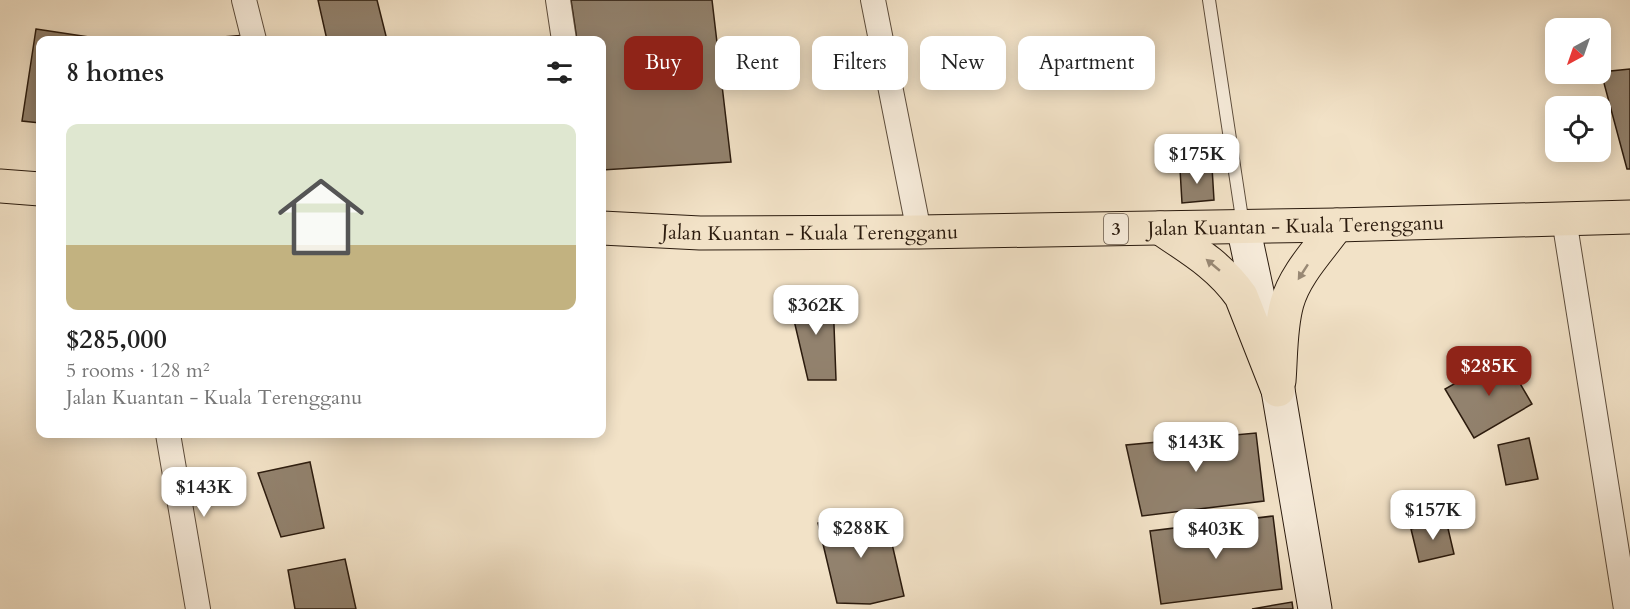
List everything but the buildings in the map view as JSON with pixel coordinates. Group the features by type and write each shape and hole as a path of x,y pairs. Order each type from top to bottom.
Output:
{"highway":[{"path":"0,186 36,189"},
{"name":"Jalan Kuantan - Kuala Terengganu","path":"606,228 700,233 919,232 1337,225 1630,217"},
{"path":"1278,390 1287,301 1305,268 1337,225"},
{"path":"1160,228 1205,258 1233,285 1241,296 1278,390"}],"street":[{"path":"244,0 253,36"},
{"path":"558,0 563,36"},
{"path":"873,0 919,232"},
{"path":"1564,219 1626,609"},
{"path":"1243,226 1278,390 1315,609"},
{"path":"169,438 198,609"}],"lane":[{"path":"1209,0 1243,226"}]}
